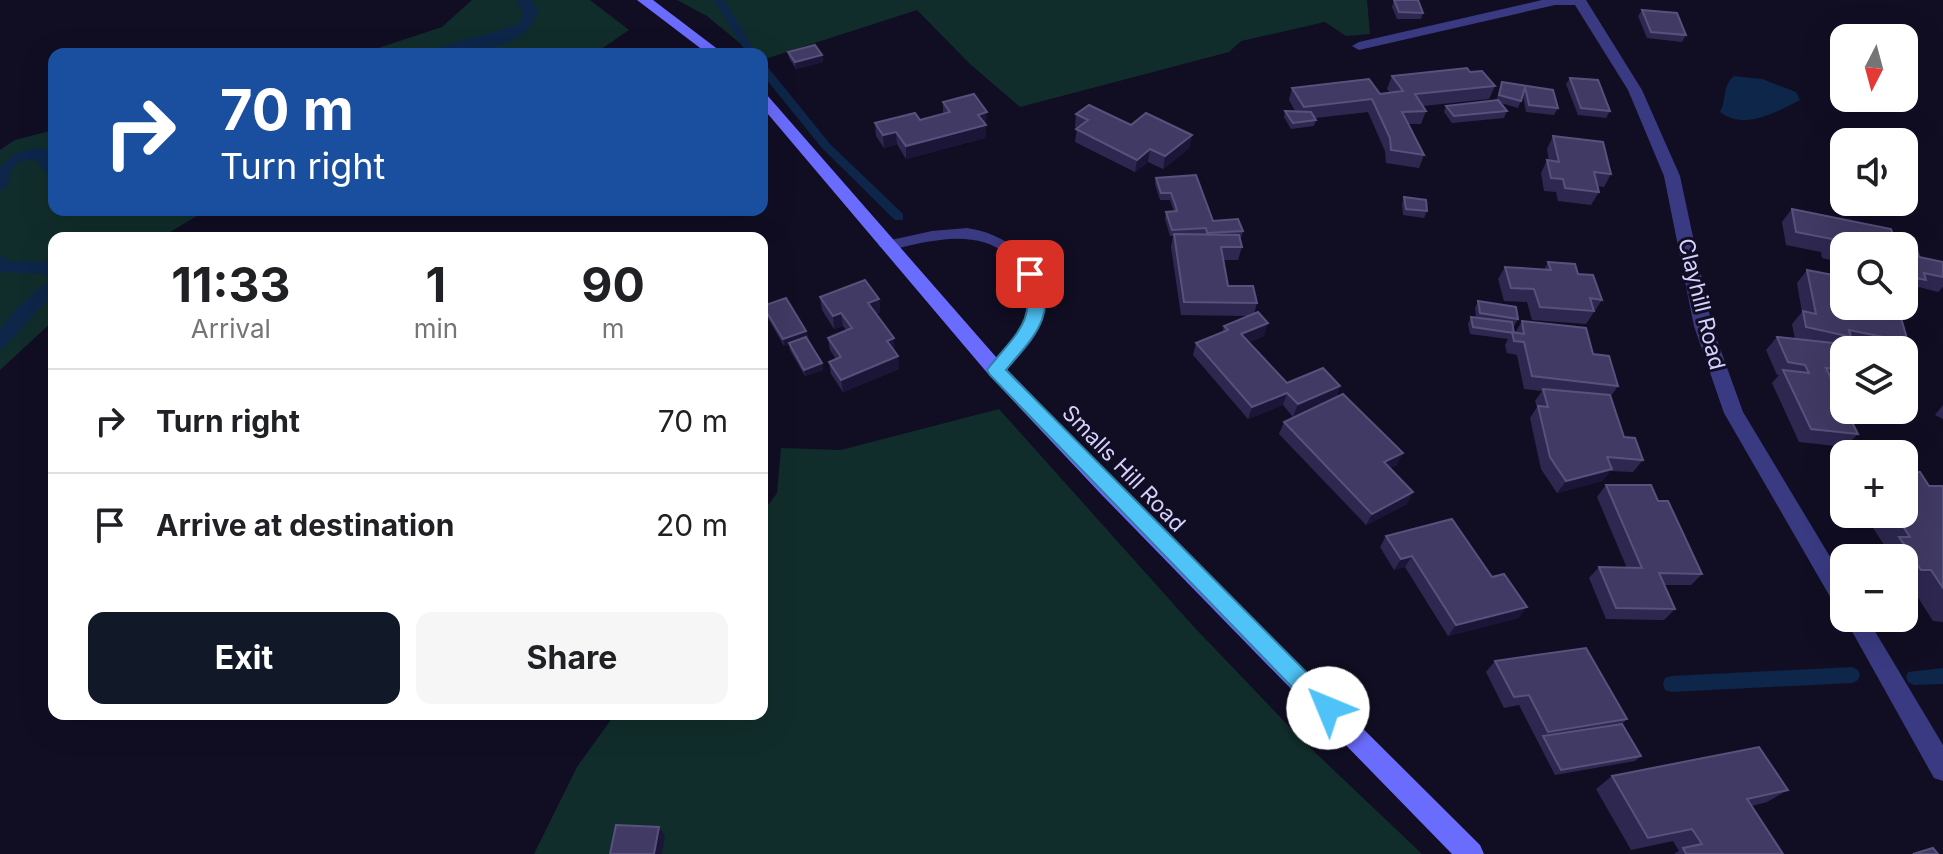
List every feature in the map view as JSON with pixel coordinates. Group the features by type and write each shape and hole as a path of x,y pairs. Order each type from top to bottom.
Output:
{"street":[{"path":"644,0 709,48"},
{"path":"1359,46 1555,1 1580,0"},
{"name":"Clayhill Road","path":"1580,0 1635,90 1672,176 1703,326 1734,413 1830,576"},
{"name":"Smalls Hill Road","path":"768,105 996,370 1107,487 1471,854"},
{"path":"1863,632 1943,769"}],"lane":[{"path":"887,246 946,233 978,235 1000,241 1017,255 1033,282 1037,306 1033,325 996,370"}],"green space":[{"path":"472,0 590,0 629,30 603,48 378,48 442,27"},
{"path":"677,0 1367,0 1370,34 1346,36 1325,22 1241,41 1229,52 1020,107 970,64 917,10 768,58 768,48 746,48 707,16"},
{"path":"48,132 48,216 197,216 170,232 48,232 48,326 0,370 0,150 15,140"},
{"path":"999,409 1194,627 1303,741 1422,854 534,854 577,767 611,720 768,720 768,505 777,493 781,448 841,450"}],"water":[{"path":"516,0 531,0 538,11 531,25 508,43 492,48 438,48 519,23 523,13"},
{"path":"1734,76 1762,79 1796,92 1800,100 1760,118 1740,120 1730,117 1720,112 1728,84"},
{"path":"37,147 48,150 48,175 37,161 19,162 10,172 8,185 0,191 0,167 15,154"},
{"path":"0,255 11,262 48,261 48,281 45,274 0,272"},
{"path":"48,281 48,302 0,350 0,330 15,310"}],"building":[{"path":"1394,0 1418,0 1423,13 1399,12"},
{"path":"1642,10 1677,13 1686,35 1651,32"},
{"path":"815,45 822,55 795,62 788,52"},
{"path":"1467,68 1470,72 1482,71 1495,86 1415,94 1426,111 1402,112 1424,155 1391,150 1390,138 1372,99 1304,107 1292,88 1369,79 1380,94 1403,91 1392,76"},
{"path":"1570,78 1598,80 1610,111 1581,108"},
{"path":"1502,82 1553,90 1558,108 1529,105 1525,87 1521,101 1499,95"},
{"path":"974,94 987,112 978,115 986,125 906,146 896,132 883,135 875,123 915,113 920,120 950,112 943,102"},
{"path":"1498,100 1507,111 1454,116 1446,106"},
{"path":"1089,105 1131,125 1146,113 1192,135 1165,156 1150,149 1137,160 1076,129 1088,120 1076,114"},
{"path":"1285,111 1311,112 1316,120 1293,123"},
{"path":"1553,136 1603,142 1611,174 1594,172 1599,192 1565,188 1563,179 1551,178 1547,160 1559,162"},
{"path":"1196,175 1213,221 1238,219 1243,231 1207,233 1206,228 1172,230 1166,212 1177,211 1175,204 1171,193 1161,193 1156,178"},
{"path":"1404,197 1426,200 1427,211 1406,209"},
{"path":"1792,209 1891,229 1892,232 1830,232 1830,239 1796,232"},
{"path":"1174,234 1239,235 1242,247 1221,247 1228,286 1253,286 1257,303 1184,302"},
{"path":"1918,253 1919,257 1943,262 1943,277 1924,273 1926,280 1918,279"},
{"path":"1548,262 1575,264 1578,274 1593,275 1602,300 1590,298 1594,311 1540,307 1534,289 1511,288 1505,267 1551,270"},
{"path":"1807,270 1830,274 1830,320 1902,320 1906,336 1878,336 1849,330 1851,336 1846,336 1806,327 1803,311 1816,314"},
{"path":"865,280 879,299 868,303 894,338 887,341 898,356 841,380 829,362 841,357 828,338 852,328 841,313 833,316 820,297"},
{"path":"786,298 806,331 783,339 768,314 768,304"},
{"path":"1478,301 1516,307 1518,319 1480,313"},
{"path":"1258,312 1268,323 1241,334 1287,383 1323,368 1340,386 1298,404 1287,393 1252,407 1196,343 1228,330 1224,326"},
{"path":"1471,317 1512,322 1514,333 1473,327"},
{"path":"1522,321 1586,328 1593,354 1609,356 1618,386 1532,376 1524,342 1514,341 1512,332 1524,334"},
{"path":"806,337 822,363 804,370 789,343"},
{"path":"1777,337 1830,343 1830,368 1826,368 1830,376 1830,424 1853,424 1858,434 1811,429 1783,370 1809,373 1805,365 1788,362"},
{"path":"1543,389 1610,395 1624,437 1635,438 1643,460 1607,457 1612,469 1566,481 1550,457 1538,406 1548,407"},
{"path":"1343,394 1403,453 1384,462 1413,492 1372,514 1284,422"},
{"path":"1920,472 1929,486 1943,486 1943,588 1931,570 1921,570 1918,566 1918,544 1904,544 1899,537 1910,537 1904,528 1918,528"},
{"path":"1606,485 1651,485 1658,501 1668,501 1702,574 1659,573 1675,609 1616,608 1599,567 1642,568"},
{"path":"1452,519 1492,577 1504,574 1527,607 1456,625 1412,556 1401,559 1386,536"},
{"path":"1586,648 1627,719 1548,732 1529,695 1514,697 1495,661"},
{"path":"1622,724 1641,756 1561,770 1543,736"},
{"path":"1759,747 1788,790 1747,799 1783,854 1686,854 1683,848 1702,844 1692,829 1648,838 1612,776"},
{"path":"616,825 659,827 654,854 610,854"},
{"path":"1933,848 1938,854 1913,854"}],"waterway":[{"path":"719,0 748,48"},
{"path":"768,74 826,146 899,217"},
{"path":"1671,684 1852,675"},
{"path":"1914,677 1943,676"}],"route":[{"path":"1030,274 1036,290 1037,306 1033,325 996,370 1107,487 1328,708"}]}
